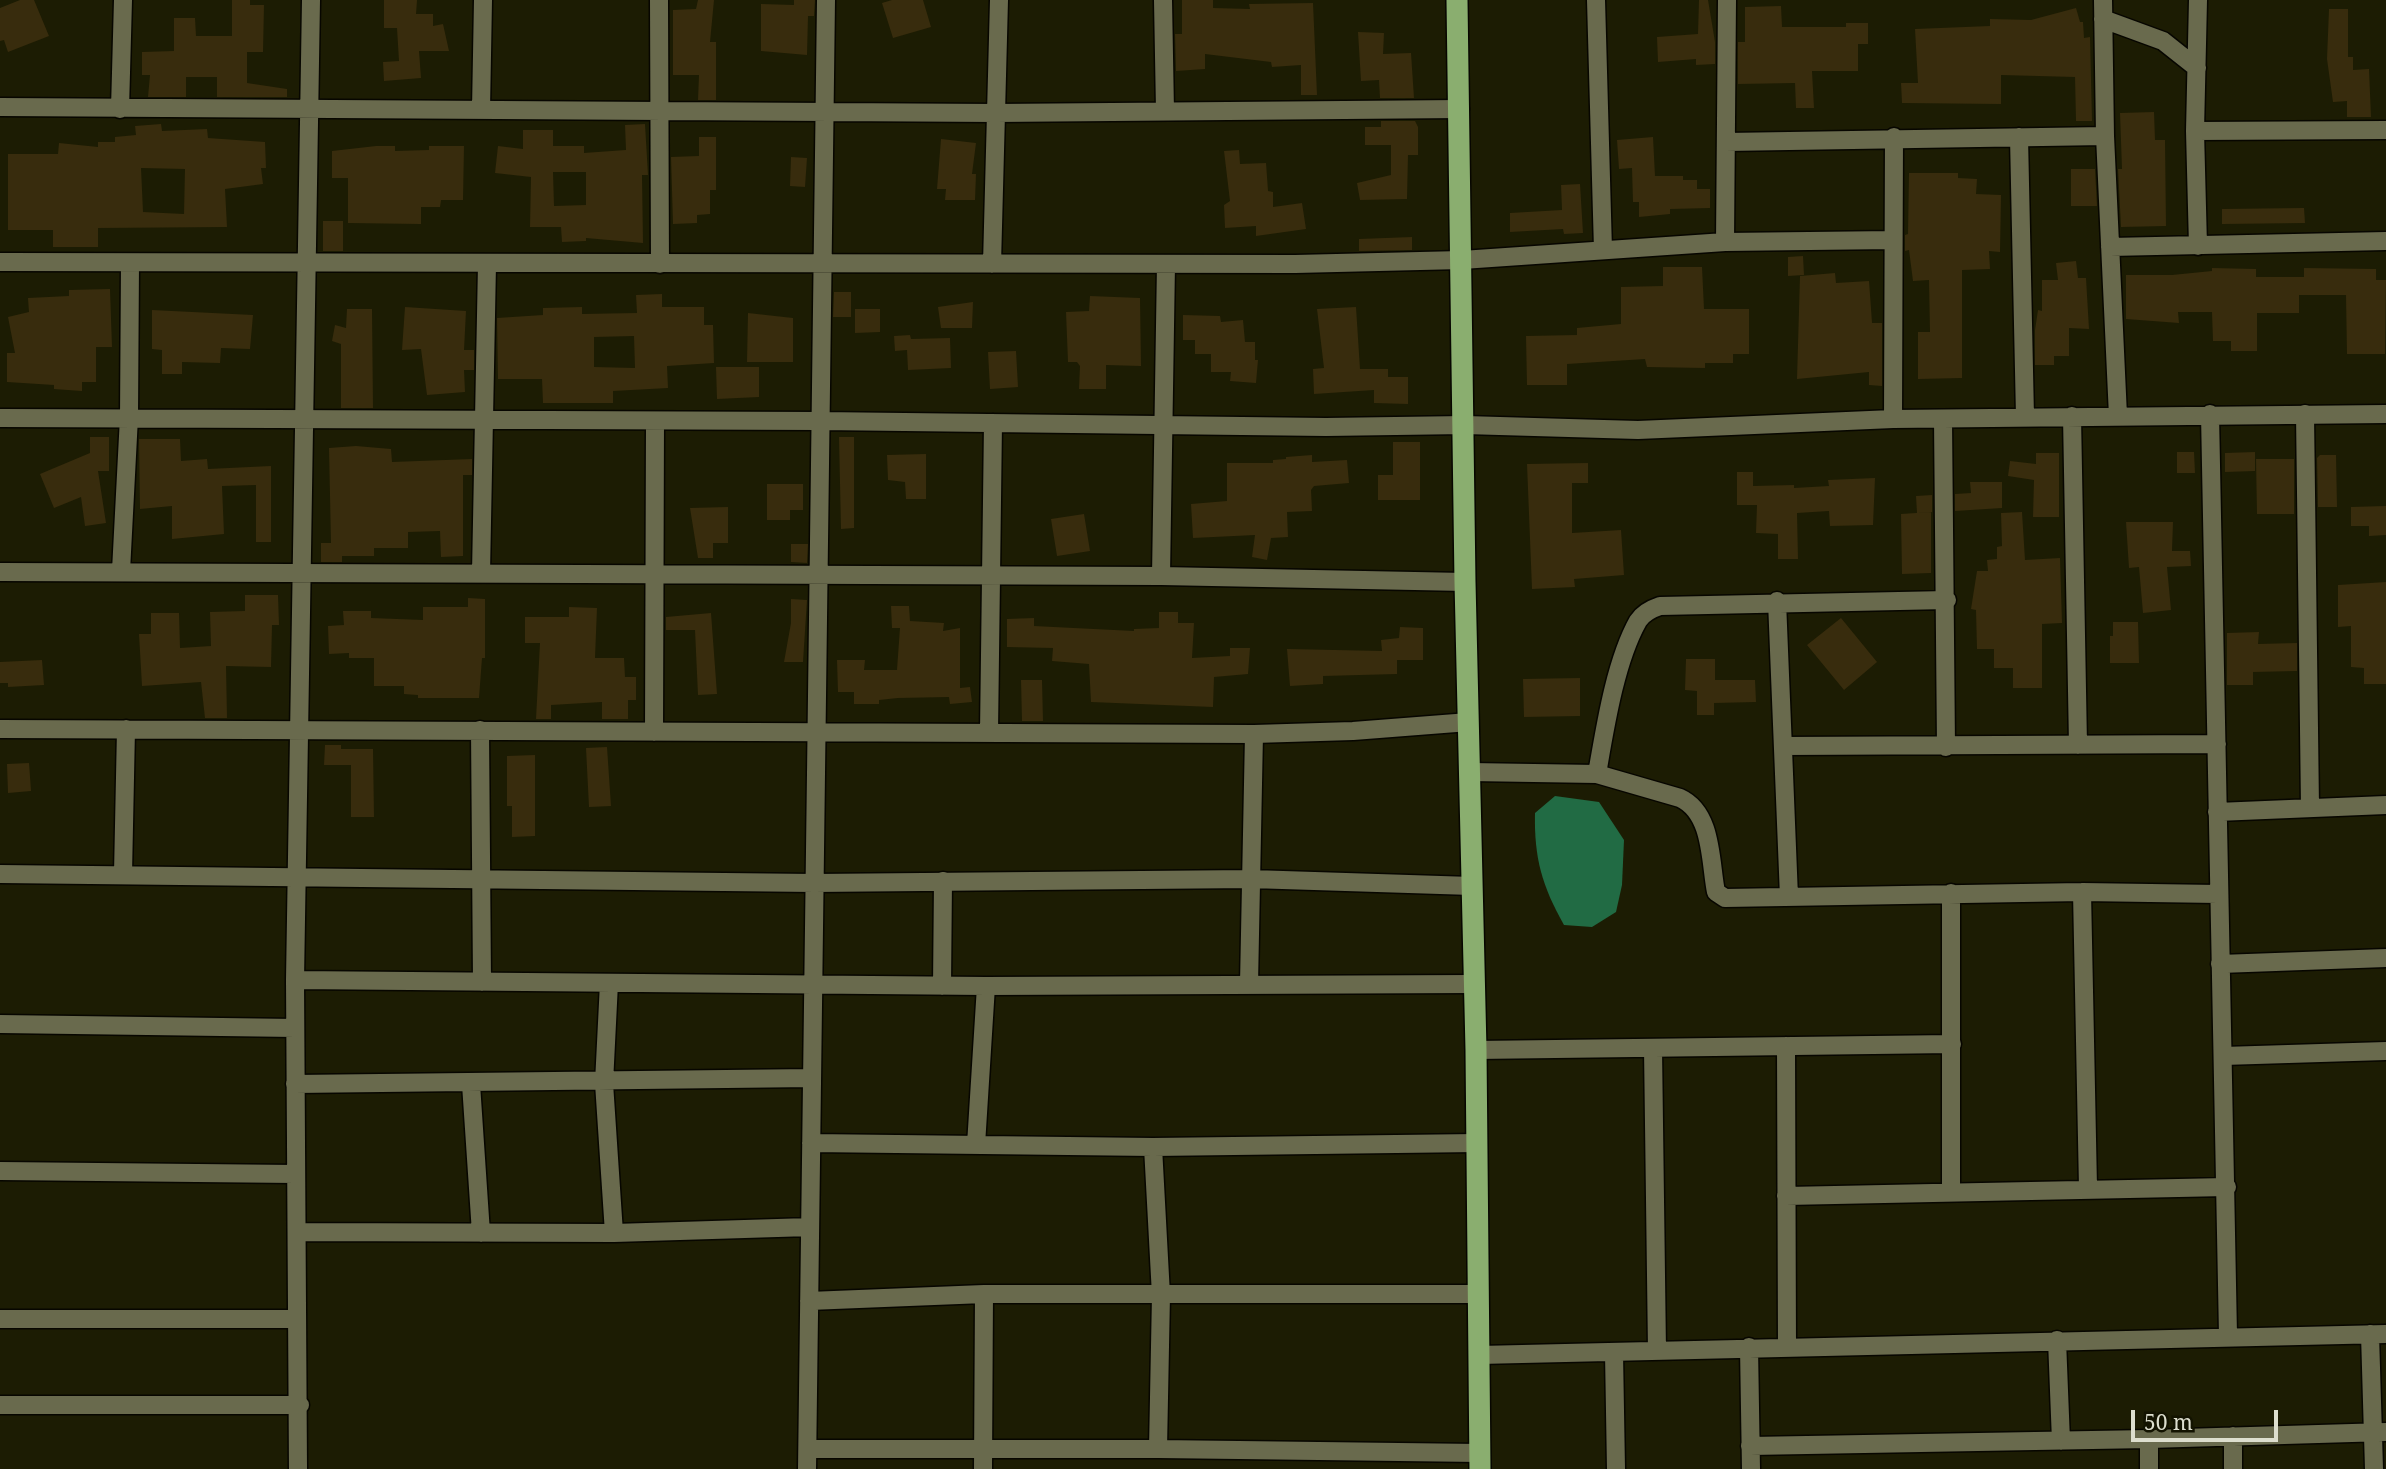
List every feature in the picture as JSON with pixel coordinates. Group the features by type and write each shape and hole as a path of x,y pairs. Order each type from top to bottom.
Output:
{"highway":[{"path":"1457,0 1465,425 1465,582 1476,1050 1479,1461"}],"street":[{"path":"120,108 123,0"},
{"path":"298,1469 300,1405 295,1174 295,981 311,0"},
{"path":"481,110 483,0"},
{"path":"659,0 660,264"},
{"path":"807,1469 826,0"},
{"path":"992,264 999,0"},
{"path":"1163,0 1165,111"},
{"path":"1596,0 1603,250"},
{"path":"1725,242 1727,0"},
{"path":"2103,0 2105,136 2118,416"},
{"path":"2198,0 2195,131 2198,246"},
{"path":"2103,19 2163,41 2197,68"},
{"path":"0,107 996,113 1460,109"},
{"path":"2195,131 2386,130"},
{"path":"1726,142 1894,137 2105,136"},
{"path":"1893,419 1894,137"},
{"path":"2019,137 2025,417"},
{"path":"0,262 1166,264 1462,260 1725,242 1893,240"},
{"path":"2110,247 2386,241"},
{"path":"121,571 129,417 130,264"},
{"path":"481,573 486,264"},
{"path":"1161,576 1166,264"},
{"path":"2210,414 2228,1335"},
{"path":"2305,414 2309,807"},
{"path":"0,418 820,421 1326,427 1465,425 1639,430 1893,419 2386,414"},
{"path":"2072,416 2078,745"},
{"path":"1943,419 1947,600 1946,747"},
{"path":"654,732 655,421"},
{"path":"989,732 993,423"},
{"path":"0,572 1161,576 1465,582"},
{"path":"1597,774 1613,695 1638,622 1643,615 1660,606 1777,601 1947,600"},
{"path":"1777,601 1789,897"},
{"path":"0,729 1254,734 1353,731 1469,722"},
{"path":"123,874 125,729"},
{"path":"480,730 482,982"},
{"path":"1249,984 1254,734"},
{"path":"1783,746 2217,744"},
{"path":"1470,772 1597,774 1680,798 1689,804 1709,836 1718,895 1789,897 2082,892 2218,894"},
{"path":"2217,812 2386,805"},
{"path":"0,874 814,883 1251,879 1472,886"},
{"path":"942,986 943,881"},
{"path":"2082,892 2088,1188"},
{"path":"1951,893 1951,1191"},
{"path":"2220,964 2386,958"},
{"path":"295,981 942,986 1474,984"},
{"path":"609,983 604,1083 614,1233"},
{"path":"976,1145 986,986"},
{"path":"0,1024 295,1028"},
{"path":"1476,1050 1952,1044"},
{"path":"1786,1046 1787,1347"},
{"path":"1653,1048 1657,1351"},
{"path":"2223,1056 2386,1051"},
{"path":"295,1084 604,1083 812,1078"},
{"path":"471,1084 481,1233"},
{"path":"811,1143 1153,1147 1477,1143"},
{"path":"1153,1147 1161,1295 1158,1448"},
{"path":"0,1171 295,1174"},
{"path":"1786,1196 2227,1187"},
{"path":"298,1232 614,1233 810,1227"},
{"path":"809,1301 984,1294 1477,1294"},
{"path":"984,1294 984,1469"},
{"path":"0,1319 297,1319"},
{"path":"1479,1355 2228,1335 2378,1334 2380,1432 2374,1469"},
{"path":"2057,1340 2061,1441"},
{"path":"1749,1347 1751,1469"},
{"path":"1614,1353 1616,1469"},
{"path":"0,1405 300,1405"},
{"path":"1750,1446 2380,1432"},
{"path":"2233,1436 2233,1469"},
{"path":"2148,1439 2149,1469"},
{"path":"808,1449 1158,1448 1479,1461"}],"shaded area":[{"path":"1555,796 1599,802 1624,840 1622,885 1616,912 1592,927 1564,925 1541,871 1536,844 1535,813"}],"building":[{"path":"20,0 34,0 49,36 8,52 4,40 0,41 0,8"},
{"path":"232,0 250,0 250,5 264,5 263,52 247,52 247,83 287,89 287,97 217,97 217,77 186,77 186,97 148,97 150,75 142,75 142,52 174,51 174,18 195,18 196,36 232,36"},
{"path":"384,0 417,0 416,14 433,14 433,26 443,24 449,51 419,51 421,78 384,81 383,62 399,61 397,28 384,28"},
{"path":"698,0 714,0 710,42 716,42 716,100 698,100 699,75 673,75 673,10 696,9"},
{"path":"794,0 815,0 814,16 808,16 807,55 761,51 761,4 794,5"},
{"path":"892,0 923,0 931,27 893,38 882,3"},
{"path":"1182,0 1213,0 1213,8 1250,9 1249,4 1313,3 1317,95 1301,95 1301,65 1272,67 1271,62 1205,54 1205,69 1176,71 1175,34 1182,34"},
{"path":"1699,0 1708,0 1715,42 1715,64 1696,65 1696,59 1658,62 1657,37 1698,34"},
{"path":"1781,6 1782,27 1846,27 1846,23 1868,23 1868,44 1858,44 1858,71 1812,71 1814,108 1796,108 1795,83 1738,84 1738,42 1745,42 1745,7"},
{"path":"2076,8 2080,22 2083,22 2084,38 2090,37 2092,121 2076,121 2075,77 2001,75 2001,104 1902,103 1901,83 1918,83 1915,29 1990,26 1990,19 2031,20"},
{"path":"2329,9 2348,9 2348,57 2353,57 2353,70 2369,69 2371,117 2347,117 2347,101 2333,102 2327,59"},
{"path":"1358,32 1384,33 1383,54 1411,53 1414,98 1380,98 1379,80 1361,81"},
{"path":"2154,112 2155,140 2165,140 2166,226 2121,227 2118,169 2122,169 2120,113"},
{"path":"1381,121 1415,121 1418,127 1418,155 1408,155 1407,199 1360,200 1357,183 1391,175 1391,145 1365,145 1365,127 1381,127"},
{"path":"161,124 162,131 207,129 208,138 265,142 266,168 261,168 263,184 225,189 227,227 98,228 98,247 53,247 53,230 8,230 8,154 58,154 59,143 98,147 98,142 115,142 115,137 136,135 135,126","holes":["141,168 185,169 184,214 143,212"]},
{"path":"645,124 648,175 642,175 643,243 586,238 586,241 562,242 561,227 530,227 531,177 495,173 498,146 523,149 523,130 553,130 553,146 584,146 584,153 626,150 625,125","holes":["553,172 586,172 586,205 554,206"]},
{"path":"699,137 716,137 716,190 710,190 710,214 697,215 697,223 673,224 671,157 699,156"},
{"path":"1653,137 1655,176 1683,176 1683,180 1697,180 1697,189 1710,189 1710,208 1670,209 1670,214 1639,217 1639,202 1633,202 1632,168 1619,169 1617,140"},
{"path":"941,139 976,143 972,174 976,174 975,200 945,200 946,189 937,189"},
{"path":"395,146 395,151 429,150 429,146 464,146 463,200 441,200 440,207 421,207 421,224 348,223 348,178 332,178 332,151"},
{"path":"1239,150 1240,164 1266,163 1268,191 1273,192 1273,207 1302,203 1306,229 1256,236 1256,226 1225,228 1224,205 1230,201 1224,151"},
{"path":"791,157 807,158 805,187 790,186"},
{"path":"2071,169 2095,169 2097,206 2071,206"},
{"path":"1909,173 1958,173 1958,178 1977,179 1976,194 2001,195 2000,252 1989,251 1990,269 1962,270 1962,378 1918,379 1918,332 1930,332 1929,280 1913,281 1909,250 1905,251 1905,235 1908,234"},
{"path":"1580,184 1583,233 1564,234 1563,229 1510,232 1510,213 1562,210 1561,185"},
{"path":"2304,208 2305,223 2222,224 2222,209"},
{"path":"323,221 343,221 343,251 323,251"},
{"path":"1412,237 1412,250 1359,251 1359,239"},
{"path":"1803,256 1804,275 1788,276 1788,257"},
{"path":"2076,261 2078,278 2086,278 2089,329 2069,328 2069,356 2054,356 2054,365 2035,365 2035,330 2038,310 2042,311 2042,280 2058,280 2056,263"},
{"path":"1663,267 1702,267 1704,309 1749,309 1749,354 1733,354 1733,363 1705,363 1705,368 1647,367 1645,359 1567,364 1567,385 1527,385 1526,336 1577,335 1577,328 1621,324 1621,287 1663,286"},
{"path":"2212,268 2256,269 2256,277 2304,277 2304,268 2376,269 2376,280 2386,280 2385,354 2347,354 2346,295 2299,295 2299,313 2257,313 2257,351 2231,351 2231,341 2213,341 2212,312 2178,312 2179,323 2126,319 2126,275 2172,275 2212,271"},
{"path":"1835,273 1836,283 1869,281 1872,323 1882,323 1882,386 1869,385 1869,372 1797,379 1800,276"},
{"path":"110,289 112,347 96,347 96,382 82,382 82,391 54,389 54,385 7,382 7,353 15,353 8,317 29,312 28,298 69,296 69,290"},
{"path":"834,292 851,292 851,317 833,317"},
{"path":"662,294 662,307 704,307 704,325 713,325 714,363 667,366 668,388 613,391 613,403 543,403 542,379 498,379 497,318 543,315 543,308 582,307 582,314 637,313 636,295","holes":["634,336 635,368 594,367 594,337"]},
{"path":"1090,296 1140,298 1141,366 1106,365 1106,389 1079,389 1080,366 1077,362 1068,362 1066,312 1089,311"},
{"path":"973,302 972,328 941,328 938,307"},
{"path":"405,307 466,311 464,350 474,350 474,370 464,370 465,392 427,395 421,349 402,350"},
{"path":"1356,307 1360,369 1388,369 1388,377 1408,377 1408,404 1374,403 1374,390 1314,394 1313,369 1324,368 1317,309"},
{"path":"347,309 372,309 373,408 341,408 341,344 332,341 335,325 346,328"},
{"path":"855,309 880,309 880,332 855,333"},
{"path":"152,310 253,315 250,349 221,348 220,363 182,362 182,374 162,374 162,350 152,349"},
{"path":"748,313 793,318 793,362 747,362"},
{"path":"1183,315 1220,316 1221,322 1243,320 1245,342 1255,342 1255,360 1258,360 1256,383 1230,381 1231,372 1211,372 1211,354 1195,354 1195,340 1183,340"},
{"path":"910,335 911,339 950,338 951,368 908,370 907,350 895,351 894,336"},
{"path":"1016,351 1018,387 990,389 988,352"},
{"path":"716,367 759,367 759,397 717,399"},
{"path":"90,437 109,437 109,471 98,471 106,523 85,526 81,497 54,508 40,474 90,453"},
{"path":"839,437 854,437 854,528 841,529"},
{"path":"139,439 180,439 181,461 207,459 208,469 271,466 271,542 256,542 256,485 222,486 224,534 172,539 172,506 140,509"},
{"path":"1393,442 1420,442 1420,500 1378,500 1378,475 1393,475"},
{"path":"356,446 391,449 392,462 472,459 472,475 463,475 463,556 441,557 440,531 408,532 408,548 374,548 374,556 342,556 342,562 321,562 321,543 331,543 329,448"},
{"path":"2177,452 2194,452 2195,473 2177,473"},
{"path":"2255,452 2255,471 2225,472 2225,453"},
{"path":"2036,453 2059,453 2059,517 2033,517 2034,480 2008,476 2010,461 2036,464"},
{"path":"926,454 926,499 906,499 905,482 888,480 887,455"},
{"path":"1312,455 1312,462 1347,460 1349,483 1314,486 1311,490 1312,511 1287,512 1288,537 1271,538 1267,560 1252,557 1255,535 1193,538 1191,504 1227,501 1227,463 1273,463 1273,460 1286,457"},
{"path":"2320,455 2336,455 2337,507 2318,507 2317,458"},
{"path":"2256,459 2294,459 2294,514 2257,514"},
{"path":"1588,463 1588,483 1572,483 1572,533 1621,530 1624,575 1574,579 1575,587 1532,589 1527,464"},
{"path":"1737,472 1753,472 1753,486 1794,485 1794,488 1829,486 1828,480 1875,478 1873,525 1830,526 1829,511 1797,513 1798,559 1778,559 1778,534 1756,533 1757,505 1737,505"},
{"path":"1970,482 2002,482 2002,508 1955,511 1955,494 1971,493"},
{"path":"767,484 803,484 803,510 790,510 790,520 767,520"},
{"path":"1932,495 1932,512 1917,513 1916,496"},
{"path":"2386,506 2386,535 2369,536 2369,526 2351,526 2351,507"},
{"path":"728,507 728,543 713,543 713,558 698,558 690,508"},
{"path":"1931,512 1931,573 1902,574 1901,514"},
{"path":"2022,512 2025,560 2060,558 2062,623 2042,624 2042,688 2013,688 2013,668 1994,668 1994,649 1977,649 1976,610 1971,609 1977,571 1988,571 1987,560 1997,559 1997,547 2002,546 2001,513"},
{"path":"1084,514 1090,551 1057,556 1051,519"},
{"path":"2126,522 2173,522 2172,551 2190,551 2191,566 2167,567 2171,610 2143,613 2139,567 2129,568"},
{"path":"791,544 808,544 807,563 791,562"},
{"path":"2386,582 2386,684 2364,684 2364,668 2351,667 2351,626 2338,627 2338,585"},
{"path":"245,595 278,595 279,625 272,625 271,667 226,666 227,718 205,718 201,682 142,686 139,634 151,634 151,613 179,613 180,648 211,646 210,612 245,611"},
{"path":"468,598 485,599 485,658 482,658 479,698 418,698 418,695 404,694 404,686 374,686 374,658 349,658 349,653 329,654 328,626 344,625 343,611 371,611 371,618 423,620 423,607 468,607"},
{"path":"791,599 807,600 803,662 784,662 791,623"},
{"path":"891,606 909,606 910,621 944,623 943,631 960,628 960,688 970,687 972,702 950,704 949,697 898,698 879,700 879,704 854,704 854,692 838,692 837,660 865,660 864,670 897,670 900,628 892,628"},
{"path":"569,607 597,608 595,658 624,658 625,677 636,677 636,700 628,700 628,719 602,719 602,702 551,705 551,719 536,719 540,643 525,643 525,617 569,617"},
{"path":"1159,612 1178,612 1178,623 1194,623 1192,658 1230,656 1230,648 1250,648 1248,674 1214,677 1213,707 1091,702 1089,664 1052,661 1053,648 1007,647 1007,619 1034,618 1034,626 1134,631 1159,628"},
{"path":"711,613 717,694 698,695 695,630 666,630 666,617"},
{"path":"1841,618 1877,662 1844,690 1807,645"},
{"path":"2113,622 2138,622 2139,663 2110,663"},
{"path":"1400,627 1423,628 1423,660 1397,660 1397,674 1323,676 1323,684 1290,686 1287,649 1382,651 1381,640 1399,638"},
{"path":"2259,632 2258,644 2297,643 2297,671 2253,672 2253,685 2227,685 2227,633"},
{"path":"1686,659 1715,659 1715,680 1755,680 1756,702 1714,703 1714,715 1697,715 1697,691 1685,690"},
{"path":"42,660 44,685 8,687 8,683 0,683 0,662"},
{"path":"1580,678 1580,716 1524,717 1523,679"},
{"path":"1021,680 1042,680 1043,721 1022,721"},
{"path":"325,745 341,745 341,749 373,749 374,817 351,817 351,765 324,765"},
{"path":"607,747 611,806 589,807 586,748"},
{"path":"535,755 535,836 512,837 512,806 507,806 507,756"},
{"path":"29,763 31,791 8,793 7,764"}]}
